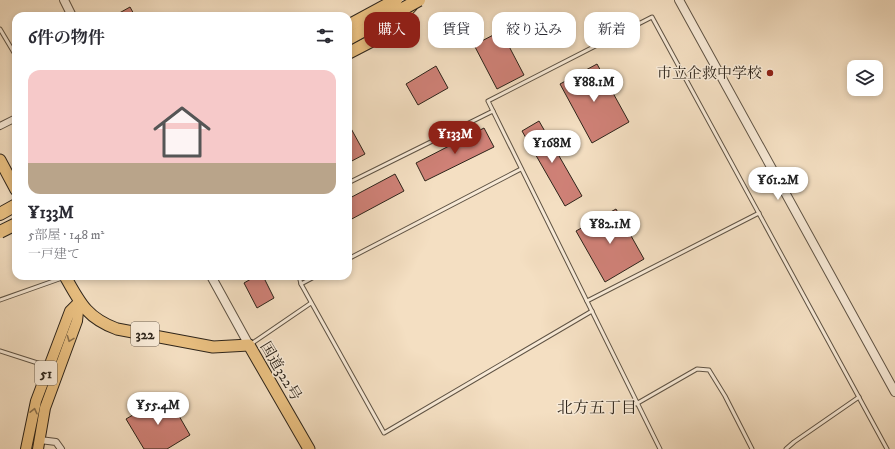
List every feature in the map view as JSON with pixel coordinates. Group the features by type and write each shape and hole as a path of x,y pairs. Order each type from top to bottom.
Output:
{"highway":[{"path":"352,24 395,0"},
{"path":"352,38 409,5"},
{"path":"352,51 375,39 392,26 409,5"},
{"path":"0,160 12,182"},
{"path":"0,214 12,207"},
{"path":"0,229 12,222"},
{"path":"0,233 12,226"},
{"name":"国道322号","path":"67,280 79,302 94,318 117,329 213,347 249,345 309,449"}],"main road":[{"path":"352,20 387,0"},
{"path":"352,38 409,5 422,0"},
{"name":"51","path":"26,449 36,401 70,311 79,302"},
{"name":"51","path":"39,445 45,408 76,321 79,302"}],"street":[{"path":"64,0 70,12"},
{"path":"395,0 409,5"},
{"path":"679,0 895,392"},
{"path":"0,126 12,120"},
{"path":"0,209 12,203"},
{"path":"213,280 249,345"},
{"path":"39,445 56,442 61,449"}],"lane":[{"path":"660,449 636,404 592,311 488,101 652,17 887,449"},
{"path":"0,29 12,49"},
{"path":"352,181 493,111"},
{"path":"352,257 521,169"},
{"path":"587,301 759,214"},
{"path":"0,300 54,280"},
{"path":"300,280 311,303 384,433 592,311"},
{"path":"301,284 308,280"},
{"path":"249,345 311,303"},
{"path":"1,353 49,366"},
{"path":"636,404 697,369 709,370 726,396 752,449"},
{"path":"786,449 859,397"}],"building":[{"path":"130,7 133,12 121,12"},
{"path":"492,36 492,48 510,48 524,75 497,89 476,48 484,48 484,40"},
{"path":"597,64 629,122 592,143 560,84"},
{"path":"436,66 448,88 418,105 406,84"},
{"path":"539,121 582,196 565,206 522,131"},
{"path":"484,128 494,147 425,181 416,163"},
{"path":"352,130 365,154 352,161"},
{"path":"395,174 404,191 352,219 352,197"},
{"path":"616,209 644,259 605,282 576,231"},
{"path":"249,280 265,280 274,298 257,308 244,283"},
{"path":"167,395 190,435 167,449 144,449 126,419"}],"place":[{"name":"市立企救中学校","path":"770,73"}],"district":[{"name":"北方五丁目","path":"597,407"}]}
